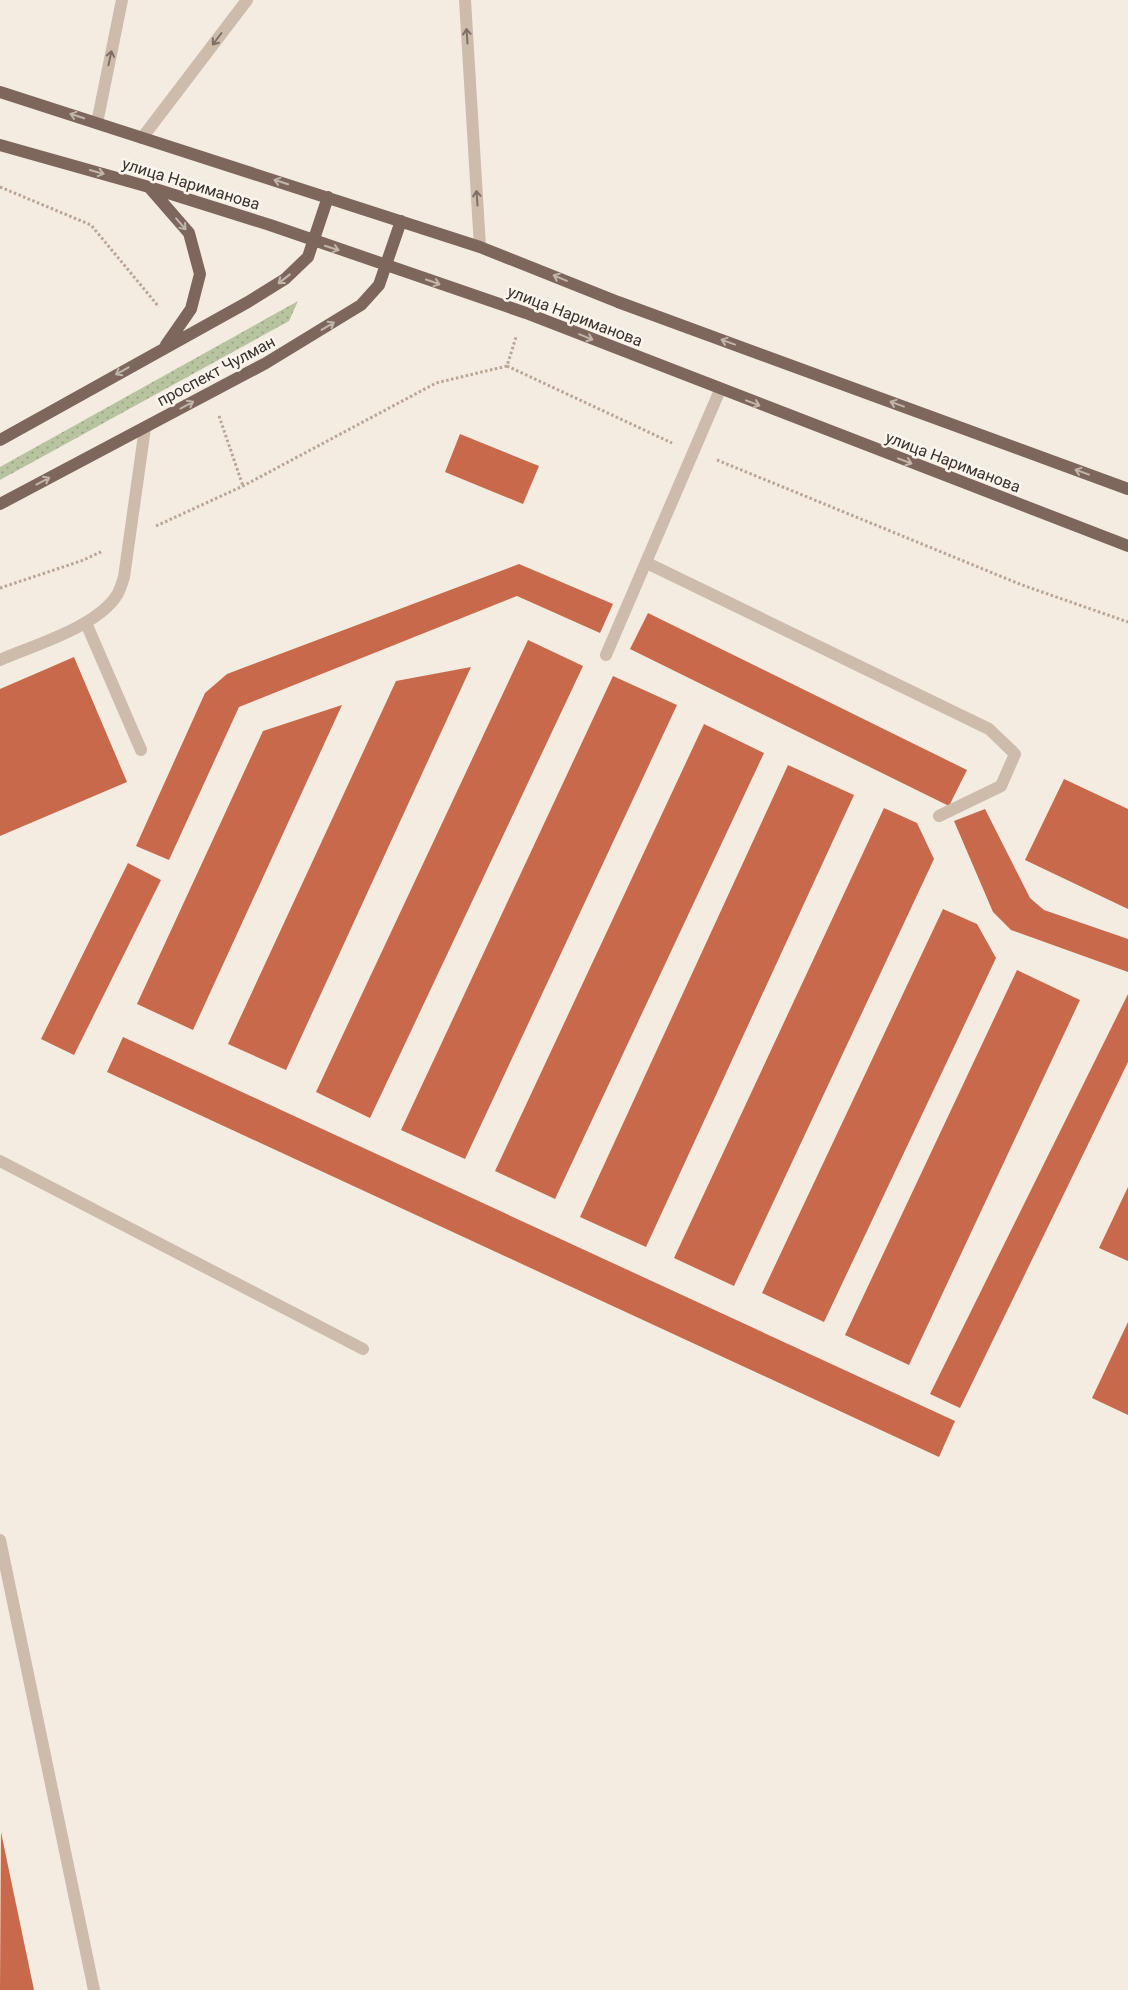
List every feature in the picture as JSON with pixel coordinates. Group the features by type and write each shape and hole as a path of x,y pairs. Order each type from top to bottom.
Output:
{"main road":[{"name":"улица Нариманова","path":"0,92 480,247 618,302 1128,489"},
{"name":"улица Нариманова","path":"0,145 149,187 270,225 313,242 526,314 1128,546"},
{"path":"149,187 189,233 200,274 191,309 165,347"},
{"path":"0,440 248,302 285,279 308,257 328,198"},
{"name":"проспект Чулман","path":"0,504 266,363 361,304 379,285 401,221"}],"lane":[{"path":"97,123 122,0"},
{"path":"142,138 247,0"},
{"path":"465,0 480,247"},
{"path":"606,655 720,390"},
{"path":"0,660 86,623 104,610 118,594 124,577 145,428"},
{"path":"647,563 989,729 1015,754 1001,786 939,816"},
{"path":"86,623 141,750"},
{"path":"0,1161 363,1349"},
{"path":"0,1540 94,1990"}],"path":[{"path":"0,187 91,225 159,307"},
{"path":"507,366 516,337"},
{"path":"0,588 81,561 243,486 436,383 507,366 693,453 719,461 1022,585 1128,622"},
{"path":"219,416 243,486"}],"green space":[{"path":"298,301 289,321 0,480 0,467"}],"building":[{"path":"460,434 539,466 523,504 445,472"},
{"path":"519,564 613,604 600,633 517,596 239,707 169,860 136,846 205,693 227,674"},
{"path":"648,613 967,770 949,806 630,649"},
{"path":"528,640 583,666 370,1118 316,1092"},
{"path":"74,657 127,782 0,836 0,689"},
{"path":"471,667 286,1070 228,1044 396,681"},
{"path":"613,676 677,705 465,1159 401,1130"},
{"path":"342,705 193,1030 137,1004 263,731"},
{"path":"704,724 764,753 555,1199 495,1171"},
{"path":"788,765 854,795 646,1247 580,1217"},
{"path":"1064,779 1128,809 1128,909 1025,860"},
{"path":"884,808 917,823 934,859 734,1286 674,1258"},
{"path":"985,809 1030,898 1044,910 1128,939 1128,972 1011,930 993,912 954,821"},
{"path":"128,863 161,880 74,1055 41,1039"},
{"path":"943,909 977,924 996,958 824,1322 762,1293"},
{"path":"1017,970 1080,1000 909,1365 845,1335"},
{"path":"1128,994 1128,1062 960,1408 930,1394"},
{"path":"123,1037 955,1421 939,1457 107,1072"},
{"path":"1128,1187 1128,1261 1099,1248"},
{"path":"1128,1322 1128,1415 1092,1398"},
{"path":"1,1832 7,1861 34,1990 0,1990"}]}
